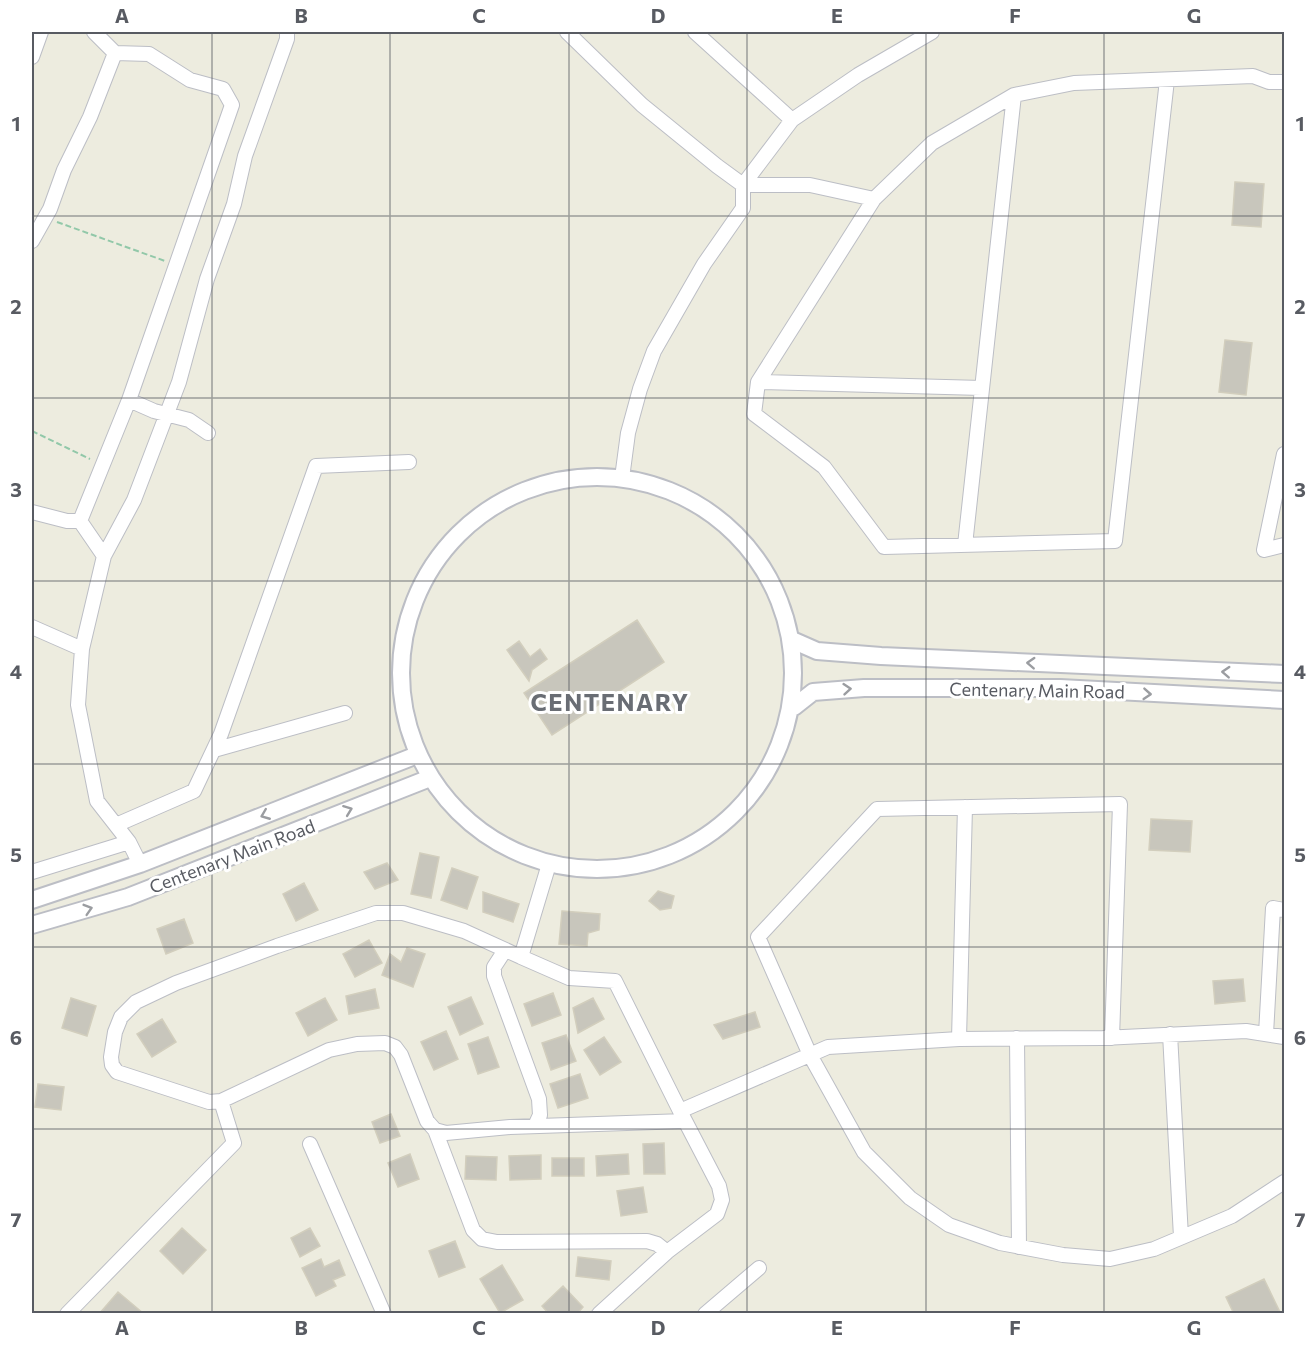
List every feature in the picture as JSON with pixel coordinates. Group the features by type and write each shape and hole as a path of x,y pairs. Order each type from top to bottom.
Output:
{"street":[{"path":"32,57 41,32"},
{"path":"80,521 129,400 232,105 223,89 190,80 149,54 115,53 94,32"},
{"path":"140,864 129,842 97,801 78,705 82,649 104,556 134,500 179,382 207,279 234,204 245,156 288,32"},
{"path":"567,32 642,105 743,185 810,185 874,200"},
{"path":"696,32 792,120"},
{"path":"622,478 628,434 640,389 654,351 704,264 743,208 743,185 792,120 858,75 932,32"},
{"path":"32,241 50,209 64,170 90,117 115,53"},
{"path":"1167,80 1115,541 884,547 824,467 754,414 758,382 874,200 932,143 1014,95 1074,83 1253,76 1269,82 1284,82"},
{"path":"965,545 1014,95"},
{"path":"758,382 982,387"},
{"path":"129,400 154,411 189,420 208,433"},
{"path":"1284,454 1264,550 1284,545"},
{"path":"116,825 194,791 225,723 316,466 409,462"},
{"path":"576,477 622,478 667,489 708,510 744,540 770,578 792,640 794,707 766,772 735,812 695,843 649,862 599,870 549,864 502,846 461,817 430,778 417,754 403,711 400,664 408,619 426,576 454,539 489,509 531,488 576,477"},
{"path":"32,512 67,522 80,521"},
{"path":"80,521 104,556"},
{"path":"32,627 82,649"},
{"name":"Centenary Main Road","path":"792,640 818,651 881,656 1284,674"},
{"name":"Centenary Main Road","path":"794,707 813,692 864,688 1060,688 1284,700"},
{"path":"214,750 345,712"},
{"name":"Centenary Main Road","path":"32,900 140,864 417,754"},
{"name":"Centenary Main Road","path":"32,925 128,897 430,778"},
{"path":"1112,1038 1120,804 877,808 758,937 810,1055 864,1152 910,1198 949,1226 1019,1247 1063,1255 1110,1259 1154,1249 1232,1216 1284,1182"},
{"path":"959,1038 965,807"},
{"path":"32,872 129,842"},
{"path":"520,957 549,864"},
{"path":"1266,1034 1273,908 1284,910"},
{"path":"599,1314 667,1252 717,1214 722,1200 719,1186 615,981 569,978 464,931 403,913 389,912 376,914 277,946 176,983 136,1002 121,1017 115,1032 111,1057 112,1065 117,1072 209,1102 221,1101 329,1050 357,1044 386,1043 395,1047 400,1055 427,1120 435,1130 473,1230 482,1239 497,1242 647,1240 667,1252"},
{"path":"506,950 495,967 494,976 539,1099 540,1115 535,1126"},
{"path":"435,1130 446,1133 683,1116 828,1047 959,1038 1112,1038 1246,1031 1284,1037"},
{"path":"1170,1035 1181,1238"},
{"path":"1017,1038 1019,1247"},
{"path":"67,1314 234,1143 221,1101"},
{"path":"310,1144 384,1314"},
{"path":"705,1314 759,1268"}],"path":[{"path":"45,218 129,246 176,265"},
{"path":"32,431 103,466"}],"building":[{"path":"1235,182 1264,184 1261,227 1232,225"},
{"path":"1225,340 1252,343 1246,395 1219,392"},
{"path":"637,620 664,662 552,735 524,693"},
{"path":"519,641 530,657 540,649 547,659 532,670 529,681 507,650"},
{"path":"1151,819 1192,821 1190,852 1149,850"},
{"path":"420,853 439,857 431,898 411,894"},
{"path":"387,863 398,880 375,889 364,872"},
{"path":"452,868 478,877 467,909 441,900"},
{"path":"304,883 318,910 296,921 283,894"},
{"path":"658,891 674,896 671,908 660,910 649,901"},
{"path":"483,892 519,904 513,922 483,912"},
{"path":"562,911 600,914 599,930 588,933 587,946 559,944"},
{"path":"184,919 193,943 166,954 157,929"},
{"path":"369,940 382,963 355,977 343,954"},
{"path":"407,948 425,954 413,987 382,975 390,954 401,962"},
{"path":"1243,979 1245,1001 1215,1004 1213,981"},
{"path":"375,989 379,1008 349,1014 346,996"},
{"path":"553,993 561,1015 532,1026 524,1004"},
{"path":"471,997 483,1024 460,1035 448,1007"},
{"path":"71,998 96,1006 87,1036 62,1028"},
{"path":"325,998 337,1020 308,1036 296,1013"},
{"path":"593,998 604,1019 578,1033 573,1008"},
{"path":"755,1012 760,1027 723,1039 714,1025"},
{"path":"162,1019 176,1042 152,1057 137,1034"},
{"path":"446,1031 458,1059 434,1070 421,1042"},
{"path":"566,1035 576,1061 551,1070 542,1043"},
{"path":"488,1037 499,1067 478,1074 468,1044"},
{"path":"604,1037 621,1062 600,1075 584,1050"},
{"path":"580,1074 588,1098 558,1108 550,1084"},
{"path":"38,1084 64,1087 61,1110 35,1107"},
{"path":"391,1114 400,1136 380,1143 372,1122"},
{"path":"664,1143 665,1174 644,1174 643,1144"},
{"path":"410,1154 419,1179 398,1187 388,1163"},
{"path":"628,1154 629,1174 597,1176 596,1156"},
{"path":"541,1155 541,1179 510,1180 509,1156"},
{"path":"466,1156 497,1157 496,1180 465,1179"},
{"path":"552,1158 584,1158 584,1176 552,1176"},
{"path":"643,1187 647,1212 621,1216 617,1191"},
{"path":"182,1228 206,1250 183,1274 160,1251"},
{"path":"310,1228 320,1246 300,1257 291,1238"},
{"path":"455,1241 465,1267 439,1277 429,1251"},
{"path":"578,1257 611,1261 609,1280 576,1276"},
{"path":"321,1259 324,1267 339,1260 345,1275 333,1280 336,1286 316,1296 302,1268"},
{"path":"502,1265 523,1300 500,1313 480,1279"},
{"path":"1264,1279 1280,1312 1234,1314 1226,1297"},
{"path":"563,1286 583,1307 577,1314 549,1314 542,1306"},
{"path":"118,1292 144,1314 99,1314"}],"district":[{"name":"CENTENARY","path":"610,701"}]}
